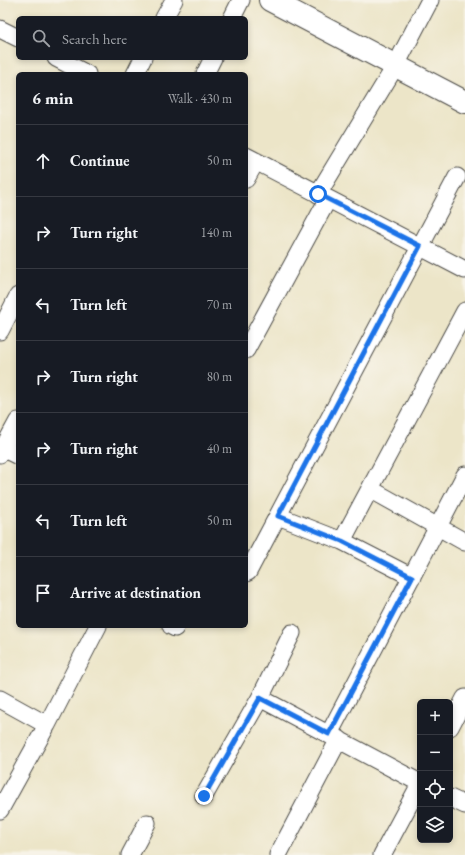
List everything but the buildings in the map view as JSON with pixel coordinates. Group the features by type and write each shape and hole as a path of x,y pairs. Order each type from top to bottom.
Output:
{"street":[{"path":"165,16 174,0"},
{"path":"233,16 241,0"},
{"path":"270,0 465,102"},
{"path":"248,346 323,196 396,65 430,0"},
{"path":"0,29 16,37"},
{"path":"60,60 83,72"},
{"path":"136,72 142,60"},
{"path":"206,72 212,60"},
{"path":"248,171 251,159 465,270"},
{"path":"248,572 457,177"},
{"path":"0,331 16,300"},
{"path":"342,541 465,311"},
{"path":"5,451 16,426"},
{"path":"278,855 437,526 465,474"},
{"path":"370,489 465,542"},
{"path":"278,516 342,541 412,577"},
{"path":"0,810 47,725 97,628"},
{"path":"204,796 260,698 292,633"},
{"path":"260,698 417,781"},
{"path":"453,720 465,698"},
{"path":"0,699 47,725"},
{"path":"382,855 417,789"},
{"path":"453,800 465,806"},
{"path":"130,855 147,823"}],"route":[{"path":"204,796 260,698 329,734 412,577 342,541 278,516 420,246 318,194"}]}
